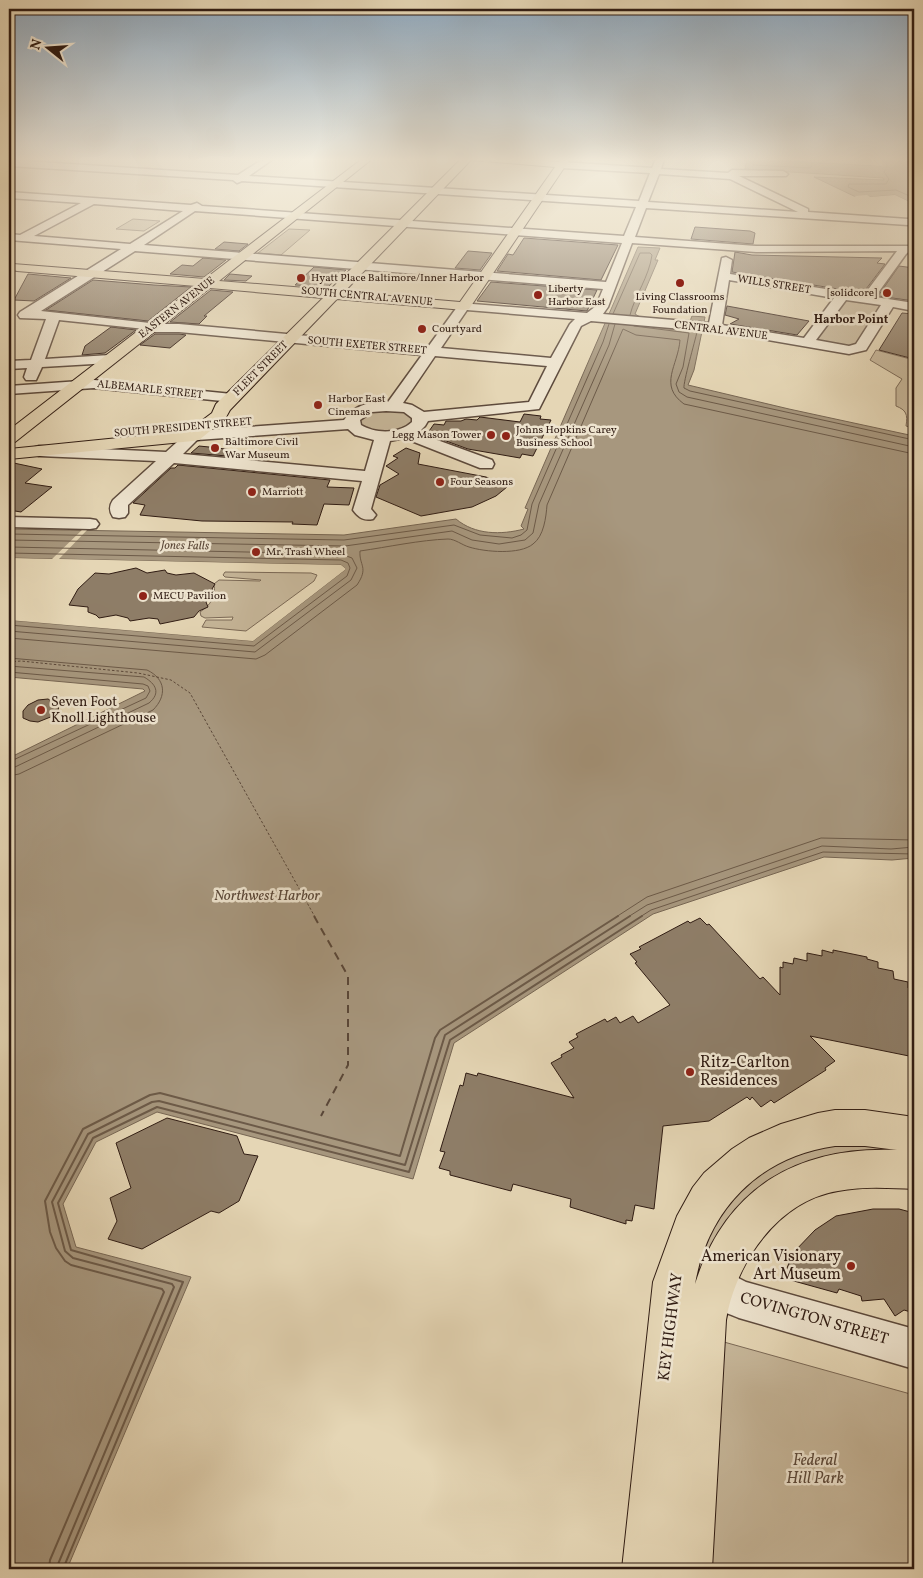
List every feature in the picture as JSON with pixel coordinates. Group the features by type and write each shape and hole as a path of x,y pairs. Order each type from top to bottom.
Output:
{"main road":[{"name":"EASTERN AVENUE","path":"9,440 110,359 274,233"},
{"name":"FLEET STREET","path":"198,431 219,415 227,403 396,233"},
{"path":"464,306 516,233"},
{"name":"SOUTH CENTRAL AVENUE","path":"13,267 464,306"},
{"name":"FLEET STREET","path":"168,428 188,424 227,403"},
{"name":"SOUTH PRESIDENT STREET","path":"9,440 168,428 198,431"},
{"name":"SOUTH PRESIDENT STREET","path":"9,454 39,452 198,431"},
{"name":"KEY HIGHWAY","path":"647,1569 674,1282 683,1248 707,1200 728,1176 763,1151 797,1136 834,1128 874,1128 914,1135"},
{"path":"687,1569 705,1319 724,1262 744,1229 761,1209 790,1187 818,1175 850,1168 884,1166 914,1170"}],"street":[{"path":"9,246 33,233"},
{"path":"26,315 154,233"},
{"path":"525,233 728,248 911,249"},
{"path":"464,306 393,406 412,410 420,417 534,406 576,324 599,311 630,233"},
{"path":"9,237 610,286"},
{"path":"882,238 911,249"},
{"path":"711,328 728,248"},
{"path":"864,249 889,255 895,262 909,265"},
{"path":"867,300 902,252 911,249"},
{"name":"WILLS STREET","path":"723,276 914,307"},
{"path":"807,343 842,296"},
{"name":"CENTRAL AVENUE","path":"588,316 711,328 853,350 860,347 889,303"},
{"name":"SOUTH CENTRAL AVENUE","path":"464,306 588,316"},
{"name":"SOUTH EXETER STREET","path":"9,316 56,316 555,363"},
{"path":"26,388 53,318 56,316"},
{"path":"9,365 110,359"},
{"name":"ALBEMARLE STREET","path":"9,390 94,384 227,403"},
{"name":"SOUTH PRESIDENT STREET","path":"198,431 355,419 373,407 393,406"},
{"path":"355,419 362,432 383,436 405,433 418,426 420,417"},
{"name":"FLEET STREET","path":"119,513 118,504 198,431"},
{"path":"405,433 486,464"},
{"path":"367,516 362,510 383,436"},
{"name":"SOUTH PRESIDENT STREET","path":"39,452 128,454 371,477"},
{"path":"9,522 90,524"},
{"name":"COVINGTON STREET","path":"715,1285 739,1299 914,1349"}],"green space":[{"path":"284,233 307,233 281,255 258,253"},
{"path":"845,300 882,305 854,348 818,343 815,339"},
{"path":"876,350 914,360 914,428 906,426 906,413 896,406 896,388 902,379 870,360"},
{"path":"376,410 403,411 412,415 414,421 402,429 388,432 380,432 359,424 360,418"},
{"path":"225,572 311,573 317,575 314,581 246,631 202,627 206,620 232,620 233,617 205,618 201,616 200,612 210,603 213,596 214,584 219,580 261,580 225,577 223,575"},
{"path":"853,1142 886,1144 887,1150 867,1153 712,1251 702,1247 719,1217 729,1204 740,1191 765,1170 796,1154 817,1148"},
{"name":"Federal Hill Park","path":"724,1342 914,1395 914,1569 711,1569"}],"water":[{"name":"Northwest Harbor","path":"638,247 660,248 655,260 658,260 635,314 640,317 690,321 692,316 705,317 694,370 688,385 914,436 914,858 892,860 824,857 653,914 454,1043 413,1179 157,1112 96,1142 63,1204 76,1247 191,1277 67,1569 9,1569 9,758 145,691 143,689 9,677 9,620 253,641 346,569 341,565 9,558 9,529 344,535 456,519 480,531 497,533 524,529 521,526 528,509 525,508"}],"pier":[{"path":"84,528 89,528 59,559 341,565 346,569 253,641 9,620 9,617 252,638 343,569 9,561 9,558 52,559"}],"building":[{"path":"693,233 755,233 753,244 691,239"},
{"path":"524,238 618,245 601,280 497,271 508,254 513,255"},
{"path":"224,242 248,244 239,251 215,249"},
{"path":"468,251 492,253 480,270 455,268"},
{"path":"735,252 752,255 882,258 877,263 885,264 863,293 732,272"},
{"path":"203,258 226,260 204,277 170,274 182,265 193,266"},
{"path":"899,266 914,268 914,301 878,296"},
{"path":"314,267 346,270 328,287 295,285"},
{"path":"28,274 71,278 34,301 14,300"},
{"path":"230,274 252,276 246,281 224,280"},
{"path":"93,280 191,287 148,321 46,310"},
{"name":"Liberty Harbor East","path":"491,282 597,290 587,311 477,301"},
{"path":"211,290 233,292 204,316 207,316 199,324 170,322"},
{"path":"727,306 809,321 797,335 730,324 739,319 725,315"},
{"path":"902,313 914,314 914,359 879,350"},
{"path":"111,327 136,330 105,353 82,355 85,346"},
{"path":"155,334 186,335 170,348 140,345"},
{"name":"Legg Mason Tower","path":"524,414 541,416 540,419 551,420 533,456 522,454 520,458 468,449 427,434 434,424 444,425 446,421 477,420 480,417 520,422"},
{"path":"199,446 233,450 227,456 191,453"},
{"name":"Four Seasons","path":"406,448 420,453 418,464 486,477 493,480 491,484 507,487 496,496 472,507 421,516 376,497 380,485 399,474 386,466 398,458 393,456"},
{"path":"9,462 42,469 25,483 52,487 21,512 9,510"},
{"name":"Marriott","path":"178,465 330,480 327,487 354,488 349,505 324,504 317,525 292,524 293,522 202,521 140,515 145,505 133,503 171,468 175,468"},
{"name":"MECU Pavilion","path":"136,568 147,573 165,570 167,573 176,575 194,573 215,584 212,589 216,593 206,602 208,607 199,611 194,617 160,624 158,619 149,618 130,621 128,618 116,615 99,618 88,612 88,607 69,605 78,589 95,573 109,574"},
{"name":"Seven Foot Knoll Lighthouse","path":"48,699 59,705 58,711 53,716 38,722 23,718 23,711 28,705 38,700"},
{"name":"Ritz-Carlton Residences","path":"700,918 707,925 709,924 760,979 763,977 780,995 780,967 783,968 783,962 793,964 794,958 807,961 807,953 822,956 822,950 833,953 833,950 867,957 867,959 878,962 878,968 893,971 894,979 908,982 908,988 914,989 914,1057 810,1036 835,1061 825,1068 826,1070 774,1103 771,1100 761,1107 752,1097 750,1100 747,1097 709,1121 663,1126 654,1209 635,1205 632,1221 626,1220 626,1224 570,1207 571,1199 513,1184 511,1191 450,1175 450,1171 439,1168 445,1152 440,1151 460,1085 463,1086 466,1073 477,1076 478,1073 574,1098 551,1063 574,1048 569,1042 578,1037 576,1034 605,1019 607,1022 616,1017 620,1023 633,1016 638,1023 670,1005 635,963 637,962 630,954 641,949 639,947 688,921 690,923"},
{"path":"167,1118 237,1136 244,1154 258,1156 239,1201 219,1213 211,1211 142,1249 108,1239 117,1221 110,1198 131,1188 116,1143"},
{"name":"American Visionary Art Museum","path":"873,1209 899,1209 914,1213 914,1313 904,1310 895,1316 884,1299 862,1301 861,1296 839,1289 837,1293 783,1278 793,1253 815,1230 836,1216"}],"ferry route":[{"path":"9,662 21,661 138,673 171,680 190,693 315,917"},
{"path":"314,916 348,976 348,1065 321,1116"}],"place":[{"name":"Hyatt Place Baltimore/Inner Harbor","path":"301,278"},
{"name":"Living Classrooms Foundation","path":"680,283"},
{"name":"[solidcore]","path":"887,293"},
{"name":"Liberty Harbor East","path":"538,295"},
{"name":"Courtyard","path":"422,329"},
{"name":"Harbor East Cinemas","path":"318,405"},
{"name":"Legg Mason Tower","path":"491,435"},
{"name":"Johns Hopkins Carey Business School","path":"506,436"},
{"name":"Baltimore Civil War Museum","path":"215,448"},
{"name":"Four Seasons","path":"440,482"},
{"name":"Marriott","path":"252,492"},
{"name":"Mr. Trash Wheel","path":"256,552"},
{"name":"MECU Pavilion","path":"143,596"},
{"name":"Seven Foot Knoll Lighthouse","path":"41,710"},
{"name":"Ritz-Carlton Residences","path":"690,1072"},
{"name":"American Visionary Art Museum","path":"851,1266"}],"district":[{"name":"Harbor Point","path":"851,320"}],"water label":[{"name":"Jones Falls","path":"185,546"}]}
